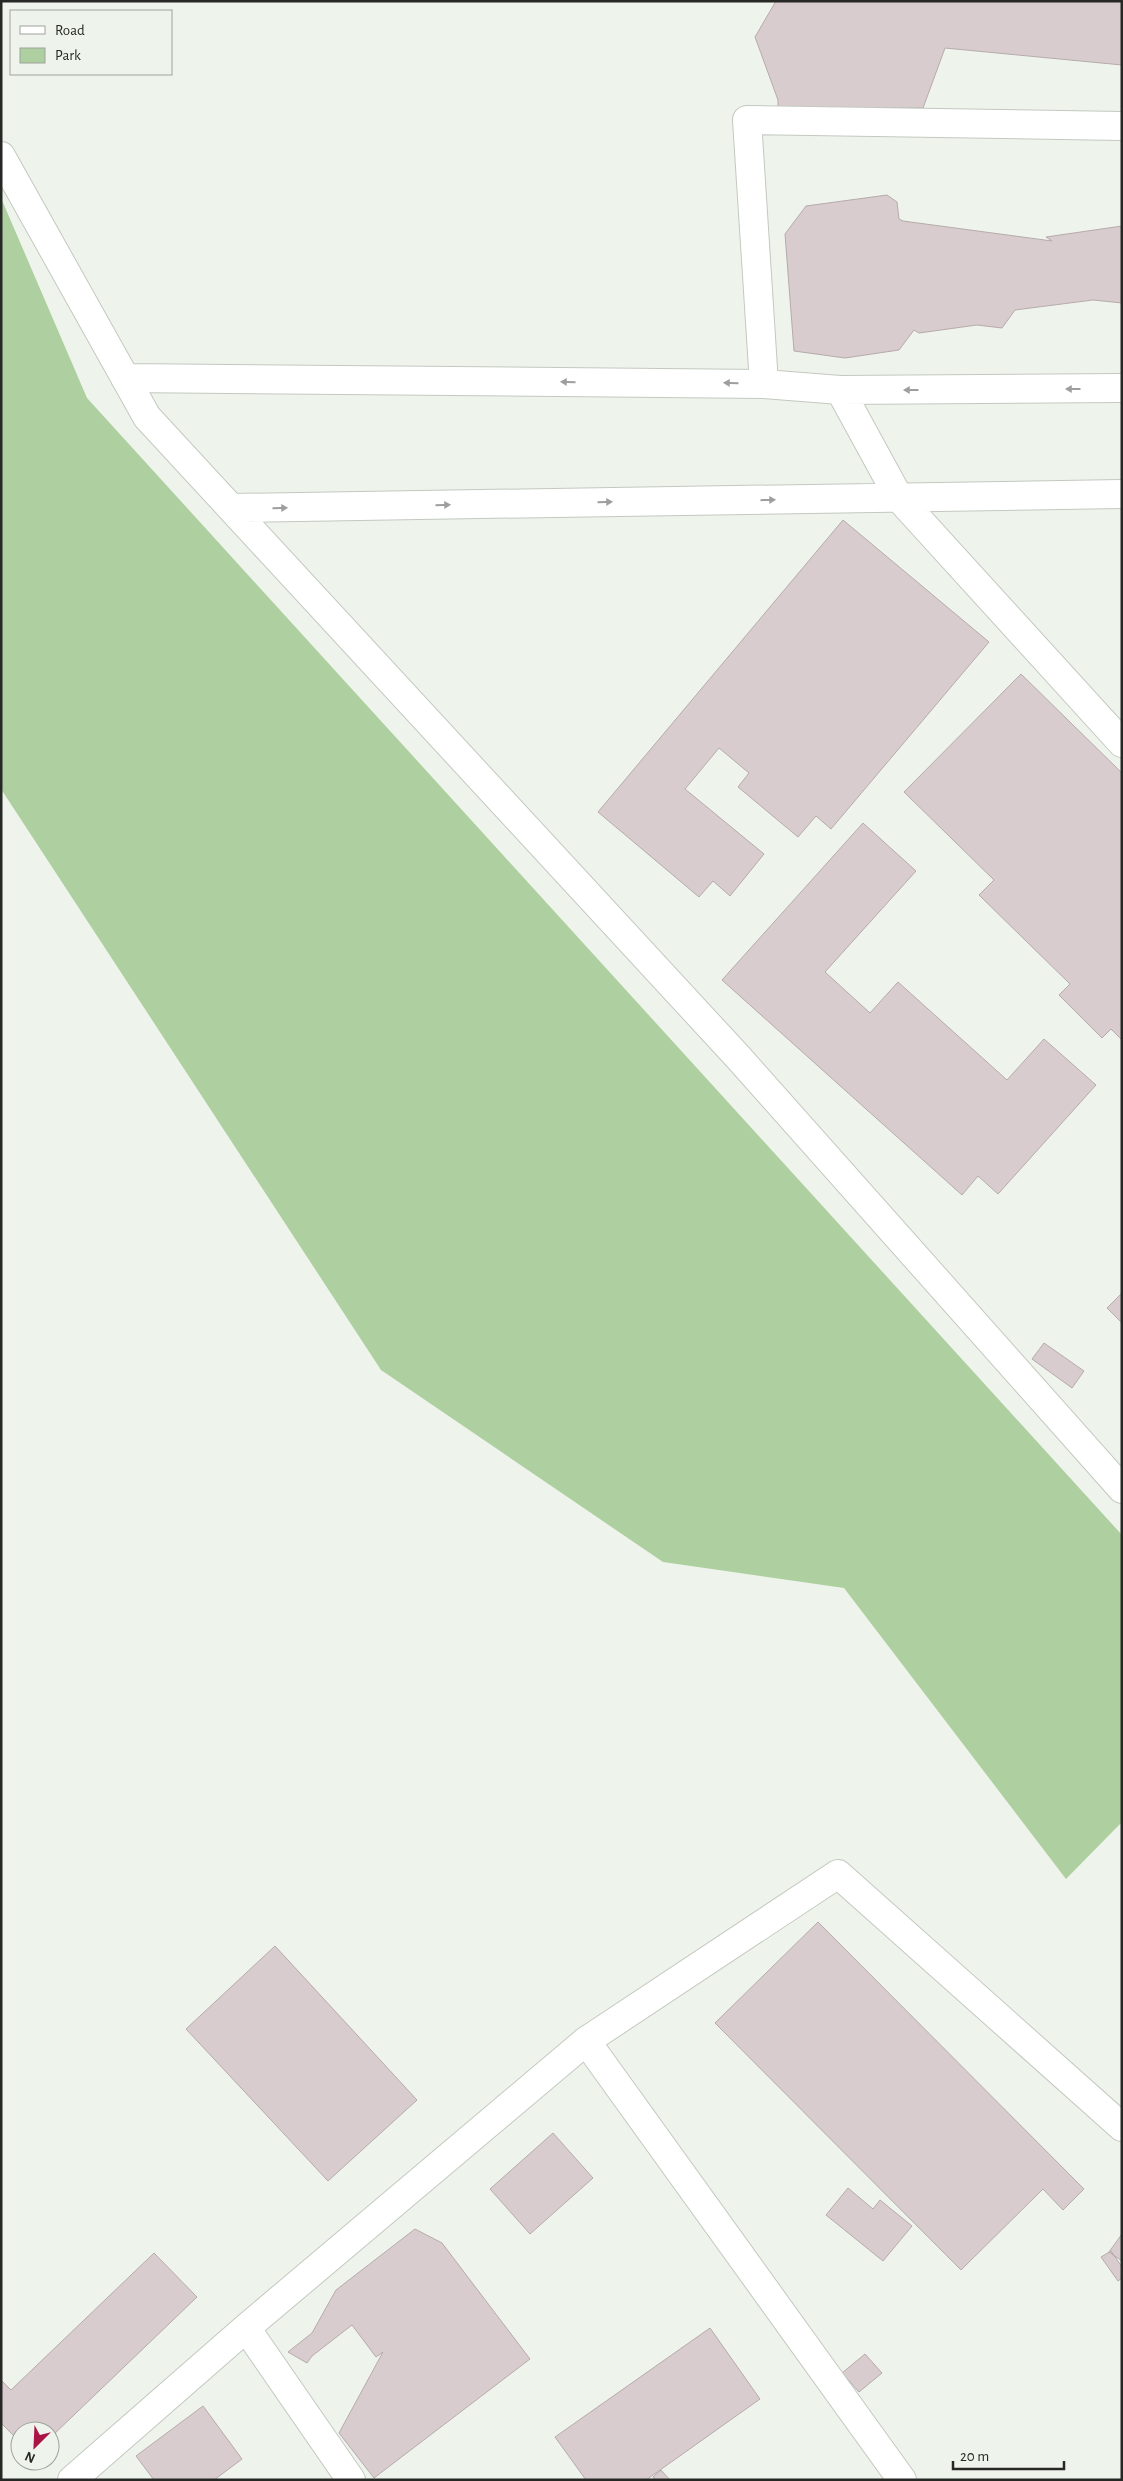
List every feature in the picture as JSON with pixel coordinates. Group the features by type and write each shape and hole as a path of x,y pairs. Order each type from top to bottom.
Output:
{"street":[{"path":"764,384 747,120 1122,126"},
{"path":"1,156 147,417 738,1057 1122,1489"},
{"path":"125,378 764,384 840,390 1122,388"},
{"path":"840,390 899,498 1122,743"},
{"path":"232,508 1122,494"},
{"path":"72,2480 246,2328 586,2041 838,1874 1122,2127"},
{"path":"586,2041 902,2480"},
{"path":"246,2328 351,2480"}],"green space":[{"path":"1,198 87,398 1122,1535 1122,1822 1066,1879 844,1588 663,1562 381,1370 1,789"}],"building":[{"path":"776,1 1122,1 1122,65 945,48 923,108 778,108 778,100 755,37"},
{"path":"887,195 897,202 899,219 903,221 1052,241 1046,237 1122,226 1122,303 1093,300 1015,310 1002,328 977,325 919,333 914,330 899,350 845,358 794,351 785,234 806,206"},
{"path":"843,520 989,642 831,829 816,816 798,837 738,787 749,773 719,748 685,789 764,854 730,896 713,881 699,897 598,812"},
{"path":"1021,674 1122,773 1122,1040 1111,1029 1102,1038 1059,995 1070,984 979,895 994,880 904,792"},
{"path":"863,823 916,871 825,972 870,1013 898,982 1007,1080 1044,1039 1096,1085 998,1194 978,1176 962,1195 722,980"},
{"path":"1122,1293 1122,1323 1107,1308"},
{"path":"1044,1343 1084,1371 1072,1388 1032,1359"},
{"path":"818,1922 1084,2189 1063,2210 1043,2189 961,2270 715,2023"},
{"path":"275,1946 417,2100 328,2181 186,2029"},
{"path":"553,2133 593,2178 530,2234 490,2189"},
{"path":"848,2188 873,2209 880,2200 912,2226 883,2261 826,2215"},
{"path":"415,2229 442,2243 530,2359 374,2478 339,2433 383,2352 376,2357 352,2325 312,2356 307,2363 288,2352 312,2333 336,2290"},
{"path":"1122,2234 1122,2261 1109,2252"},
{"path":"1111,2251 1122,2267 1122,2278 1118,2281 1101,2257"},
{"path":"154,2253 197,2297 60,2428 60,2421 10,2421 10,2432 1,2423 1,2380 11,2390"},
{"path":"710,2328 760,2399 646,2480 586,2480 555,2437"},
{"path":"865,2354 882,2373 859,2392 842,2373"},
{"path":"203,2406 242,2459 214,2480 154,2480 136,2456"},
{"path":"661,2470 670,2480 655,2480 653,2477"}]}
